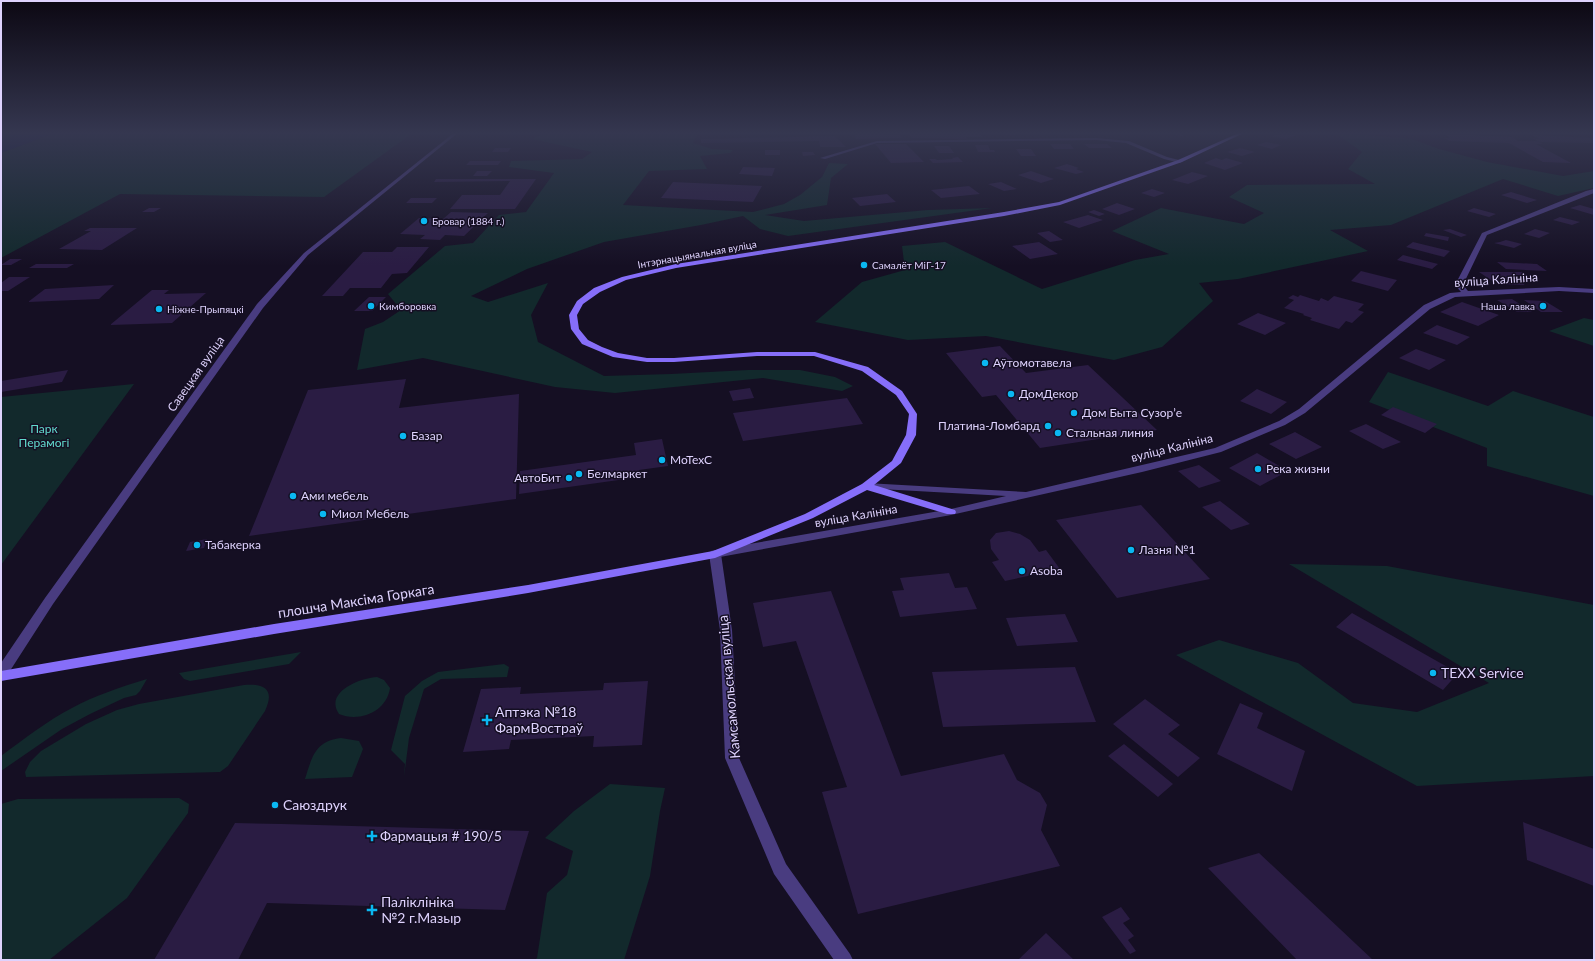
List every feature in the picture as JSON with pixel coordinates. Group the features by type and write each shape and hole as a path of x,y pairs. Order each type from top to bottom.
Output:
{"main road":[{"name":"Інтэрнацыянальная вуліца","path":"714,554 809,516 866,486 896,462 911,435 913,414 899,393 865,369 815,354 757,354 674,360 647,360 616,355 585,342 575,329 573,315 580,303 597,290 624,278 676,266 1034,209 1082,197 1137,177"},
{"path":"866,486 951,512"},
{"name":"плошча Максіма Горкага","path":"1,676 274,629 528,589 714,554"}],"street":[{"name":"Савецкая вуліца","path":"1,673 49,601 260,306 306,254 401,177"},
{"path":"1466,293 1459,285 1484,234 1591,191"},
{"name":"вуліца Калініна","path":"714,554 951,512 1036,494 1218,450 1282,423 1302,411 1426,307 1442,299 1466,293 1560,289 1594,290"},
{"path":"866,486 1036,494"},
{"name":"Камсамольская вуліца","path":"714,554 726,630 732,758 780,869 844,960"}],"green space":[{"path":"1,177 352,177 324,197 120,194 1,258"},
{"path":"551,177 645,177 623,205 753,212 784,204 800,195 822,177 832,177 827,205 765,215 804,221 928,210 992,208 788,236 760,229 743,216 604,242 527,269 471,296 488,302 548,283 531,315 538,342 604,376 748,370 800,370 835,377 853,386 842,391 763,378 615,393 555,387 423,358 357,370 365,329 383,322 401,310 388,294 445,246 473,243 499,215 526,212"},
{"path":"1362,177 1594,177 1594,188 1558,196 1503,179 1391,225 1330,230 1368,251 1238,279 1199,283 1213,301 1162,347 1114,360 986,336 908,340 815,322 862,282 905,270 902,246 945,242 1042,289 1135,260 1169,254 1112,231 1161,208 1244,224 1264,213 1229,197 1247,185 1375,184"},
{"path":"1584,318 1594,320 1594,346 1549,331"},
{"path":"1388,372 1488,406 1513,391 1594,417 1594,496 1487,466 1487,448 1369,402"},
{"name":"Парк Перамогі","path":"134,384 1,565 1,397"},
{"path":"1289,564 1387,566 1594,605 1594,776 1417,786 1176,655 1219,640 1298,663 1353,703 1417,712 1489,683"},
{"path":"301,652 289,664 190,681 184,679 179,673"},
{"path":"504,664 509,667 507,677 441,679 424,689 409,738 404,777 405,764 391,750 405,696 422,681 438,672"},
{"path":"377,677 384,680 390,688 384,703 378,709 364,716 355,717 339,714 336,706 336,699 340,693 354,683"},
{"path":"147,679 136,695 124,698 62,729 1,771 1,756 36,730 90,699"},
{"path":"244,685 258,685 266,689 269,698 268,704 265,711 228,766 220,772 26,777 25,772 30,762 41,751 86,724 117,710 139,704"},
{"path":"341,738 359,741 363,749 352,777 305,779 313,757 320,746 332,740"},
{"path":"610,784 665,788 650,876 624,960 535,960 537,958 547,893 567,875 573,851 545,838 574,811"},
{"path":"179,798 189,804 188,813 127,898 49,960 1,960 1,804 18,799"}],"building":[{"path":"1023,177 1048,177 1054,179 1041,183"},
{"path":"1180,177 1206,177 1188,184 1172,180"},
{"path":"436,179 536,179 515,209 450,209 462,195 500,195 510,181 434,182"},
{"path":"673,182 762,186 753,202 661,198"},
{"path":"1001,182 1017,189 1004,191 988,184"},
{"path":"969,186 980,194 941,198 931,190"},
{"path":"1152,189 1165,193 1154,197 1141,193"},
{"path":"1511,192 1537,200 1527,203 1501,195"},
{"path":"887,194 896,202 860,206 852,198"},
{"path":"411,198 437,198 432,203 406,203"},
{"path":"1117,203 1135,209 1119,215 1102,209"},
{"path":"1580,205 1594,209 1594,215 1570,208"},
{"path":"149,208 161,208 154,212 142,212"},
{"path":"1474,208 1496,214 1489,217 1467,211"},
{"path":"1094,210 1105,214 1099,216 1088,212"},
{"path":"451,212 488,213 464,236 445,235 440,240 420,239 425,235 400,234 419,218 443,219"},
{"path":"1088,215 1103,220 1079,228 1063,222"},
{"path":"1560,217 1580,222 1572,225 1553,220"},
{"path":"90,228 137,228 102,250 59,249 91,231 84,231"},
{"path":"1450,229 1467,235 1461,237 1443,230"},
{"path":"1535,229 1550,233 1539,238 1524,234"},
{"path":"1049,231 1063,240 1050,242 1037,233"},
{"path":"1426,233 1449,237 1448,241 1424,236"},
{"path":"1506,240 1522,244 1514,248 1494,243"},
{"path":"1039,242 1058,254 1030,259 1012,246"},
{"path":"1413,242 1450,251 1444,257 1406,247"},
{"path":"397,247 429,247 407,273 392,274 381,288 350,288 343,296 322,296 363,252 392,252"},
{"path":"1403,255 1438,264 1432,269 1397,260"},
{"path":"10,259 22,259 11,265 1,265"},
{"path":"1497,262 1537,264 1547,271 1506,269"},
{"path":"36,264 74,264 67,268 29,268"},
{"path":"1361,271 1397,280 1388,291 1351,281"},
{"path":"1479,272 1522,272 1527,275 1510,275 1525,285 1497,284"},
{"path":"9,277 30,277 8,291 1,291 1,283"},
{"path":"114,285 99,299 28,302 45,289"},
{"name":"Ніжне-Прыпяцкі","path":"152,290 169,290 164,294 206,293 172,323 110,325"},
{"path":"1293,295 1298,297 1300,295 1319,301 1321,298 1328,301 1334,296 1364,304 1358,310 1364,312 1352,323 1346,321 1339,329 1310,320 1312,318 1303,315 1304,314 1284,308 1294,300 1288,298"},
{"path":"369,297 386,297 372,311 354,311"},
{"path":"1512,299 1532,312 1517,312 1497,300"},
{"path":"1524,300 1545,301 1563,312 1541,312"},
{"path":"1462,302 1499,315 1478,326 1440,312"},
{"path":"1258,313 1286,323 1265,335 1237,324"},
{"path":"1437,325 1470,337 1457,345 1423,333"},
{"name":"Дом Быта Сузорʼе","path":"1000,346 1026,373 1088,365 1157,430 1040,448 996,395 982,397 946,353"},
{"path":"1416,349 1446,360 1429,370 1399,358"},
{"path":"68,370 62,382 1,392 1,381"},
{"name":"Базар","path":"406,379 399,408 519,394 516,499 249,536 308,390"},
{"path":"750,388 754,398 733,401 729,391"},
{"path":"1257,389 1287,402 1271,414 1240,401"},
{"path":"847,398 863,424 743,441 733,413"},
{"path":"1393,407 1437,424 1425,433 1381,415"},
{"path":"1366,424 1401,442 1383,449 1349,431"},
{"path":"1295,432 1322,447 1296,459 1269,444"},
{"name":"Белмаркет","path":"662,439 668,466 639,470 640,477 519,494 520,471 636,455 634,443"},
{"name":"Река жизни","path":"1257,453 1288,471 1260,486 1229,468"},
{"path":"1199,465 1221,481 1199,488 1178,471"},
{"path":"1220,501 1250,524 1231,530 1202,507"},
{"name":"Лазня №1","path":"1141,505 1210,579 1117,598 1056,520"},
{"path":"1009,531 1020,534 1030,540 1039,552 1046,550 1060,569 1005,581 992,562 999,560 991,549 990,540 996,533"},
{"name":"Табакерка","path":"207,539 204,548 186,551 190,542"},
{"path":"949,573 955,588 967,587 977,609 900,617 892,591 904,590 900,578"},
{"path":"831,591 901,776 1004,754 1017,780 1040,793 1047,805 1041,830 1060,866 858,914 822,792 847,787 796,641 763,647 753,603"},
{"path":"1352,613 1458,673 1443,690 1336,627"},
{"path":"1065,614 1078,642 1017,646 1006,618"},
{"path":"1075,667 1096,722 943,727 932,672"},
{"path":"648,681 642,745 593,747 594,736 511,740 509,749 463,752 481,689 521,687 520,694 603,690 604,683"},
{"path":"1145,699 1180,725 1168,734 1200,758 1178,777 1113,724"},
{"path":"1240,703 1263,713 1257,728 1305,751 1292,791 1217,754"},
{"path":"1124,744 1173,784 1158,797 1108,756"},
{"path":"1523,822 1594,849 1594,886 1527,860"},
{"path":"235,823 529,831 505,910 267,903 238,960 154,960"},
{"path":"1259,853 1373,960 1297,960 1208,868"},
{"path":"1121,907 1130,919 1123,923 1134,936 1128,940 1136,951 1130,954 1102,917"},
{"path":"1046,933 1074,960 1018,960"}],"place":[{"name":"Бровар (1884 г.)","path":"424,221"},
{"name":"Самалёт МіГ-17","path":"864,265"},
{"name":"Кимборовка","path":"371,306"},
{"name":"Наша лавка","path":"1543,306"},
{"name":"Ніжне-Прыпяцкі","path":"159,309"},
{"name":"Аўтомотавела","path":"985,363"},
{"name":"ДомДекор","path":"1011,394"},
{"name":"Дом Быта Сузорʼе","path":"1074,413"},
{"name":"Платина-Ломбард","path":"1048,426"},
{"name":"Стальная линия","path":"1058,433"},
{"name":"Базар","path":"403,436"},
{"name":"MoTexC","path":"662,460"},
{"name":"Река жизни","path":"1258,469"},
{"name":"Белмаркет","path":"579,474"},
{"name":"АвтоБит","path":"569,478"},
{"name":"Ами мебель","path":"293,496"},
{"name":"Миол Мебель","path":"323,514"},
{"name":"Табакерка","path":"197,545"},
{"name":"Лазня №1","path":"1131,550"},
{"name":"Asoba","path":"1022,571"},
{"name":"TEXX Service","path":"1433,673"},
{"name":"Аптэка №18 ФармВостраў","path":"487,720"},
{"name":"Саюздрук","path":"275,805"},
{"name":"Фармацыя # 190/5","path":"372,836"},
{"name":"Паліклініка №2 г.Мазыр","path":"372,910"}]}
